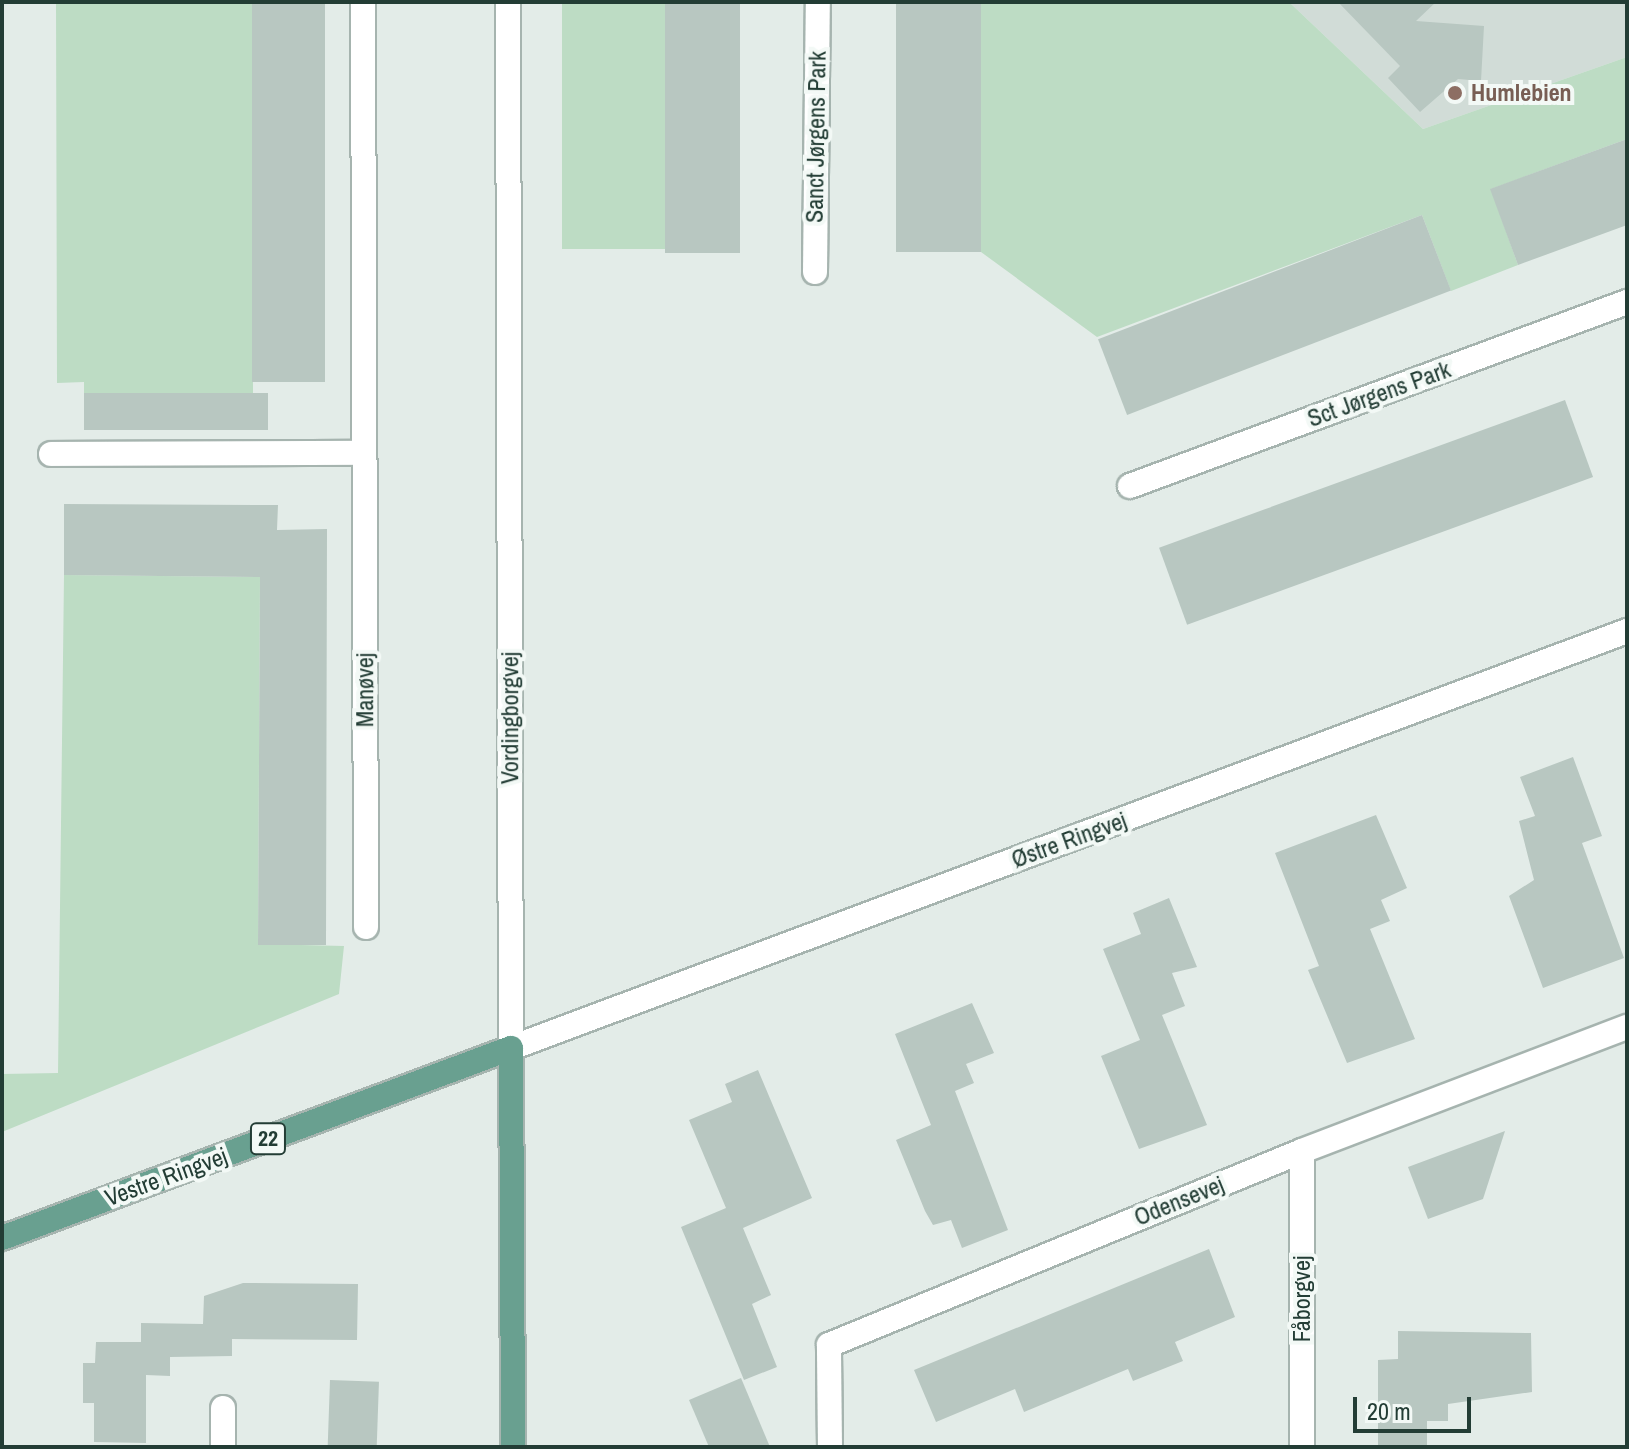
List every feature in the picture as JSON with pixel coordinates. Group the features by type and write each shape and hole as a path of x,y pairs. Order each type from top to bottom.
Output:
{"main road":[{"name":"Vestre Ringvej","path":"2,1238 511,1048"},
{"name":"Vordingborgvej","path":"510,1443 511,1048"}],"street":[{"name":"Manøvej","path":"363,2 366,927"},
{"name":"Vordingborgvej","path":"508,2 511,1048"},
{"name":"Sanct Jørgens Park","path":"815,272 818,2"},
{"name":"Sct Jørgens Park","path":"1130,486 1627,302"},
{"path":"51,454 364,453"},
{"name":"Østre Ringvej","path":"511,1048 1627,631"},
{"name":"Odensevej","path":"830,1447 829,1345 1302,1151 1627,1027"},
{"name":"Fåborgvej","path":"1302,1151 1302,1447"},
{"path":"223,1408 223,1447"}],"shaded area":[{"name":"Humlebien","path":"1289,2 1627,2 1627,57 1423,129"}],"green space":[{"path":"56,2 252,2 253,394 84,394 84,382 57,383"},
{"path":"562,2 665,2 665,249 562,249"},
{"path":"981,2 1289,2 1423,129 1627,57 1627,139 1491,189 1518,265 1451,291 1422,215 1097,337 981,252"},
{"path":"64,575 260,577 258,944 344,946 339,994 2,1132 2,1074 58,1073"}],"building":[{"path":"252,2 325,2 325,382 252,382"},
{"path":"665,2 740,2 740,253 665,253"},
{"path":"896,2 981,2 981,252 896,252"},
{"path":"1338,2 1436,2 1416,21 1484,26 1481,81 1458,79 1420,112 1388,78 1400,66"},
{"path":"1627,139 1627,225 1518,265 1490,189"},
{"path":"1422,215 1451,291 1127,415 1098,339"},
{"path":"84,393 268,393 268,430 84,430"},
{"path":"1565,400 1593,477 1187,625 1159,548"},
{"path":"64,504 278,505 277,530 327,529 326,945 258,945 260,577 64,575"},
{"path":"1573,757 1602,836 1582,843 1624,958 1543,988 1509,896 1534,880 1519,821 1535,816 1520,777"},
{"path":"1376,815 1407,888 1381,900 1390,921 1370,929 1415,1039 1347,1063 1308,970 1319,966 1275,853"},
{"path":"1169,898 1197,967 1172,973 1185,1006 1162,1015 1207,1125 1139,1149 1101,1056 1140,1040 1103,949 1141,934 1133,913"},
{"path":"972,1003 994,1053 966,1064 974,1083 955,1091 1008,1230 962,1248 951,1220 933,1225 896,1140 931,1125 895,1034"},
{"path":"758,1070 812,1198 743,1228 771,1295 752,1304 777,1367 744,1380 681,1227 726,1208 689,1120 732,1102 725,1084"},
{"path":"1505,1131 1483,1199 1428,1219 1408,1167"},
{"path":"1209,1249 1235,1317 1175,1342 1183,1361 1133,1381 1128,1369 1024,1412 1015,1389 936,1422 914,1370"},
{"path":"243,1283 358,1284 357,1340 232,1339 232,1356 170,1357 170,1376 146,1375 146,1443 94,1442 94,1403 83,1403 83,1363 95,1363 96,1342 141,1342 141,1323 203,1324 204,1296"},
{"path":"1398,1331 1531,1333 1532,1392 1448,1404 1448,1421 1427,1421 1427,1447 1378,1447 1378,1360 1398,1359"},
{"path":"741,1378 770,1447 709,1447 689,1400"},
{"path":"330,1380 379,1382 377,1447 328,1447"}],"place":[{"name":"Humlebien","path":"1455,93"}]}
